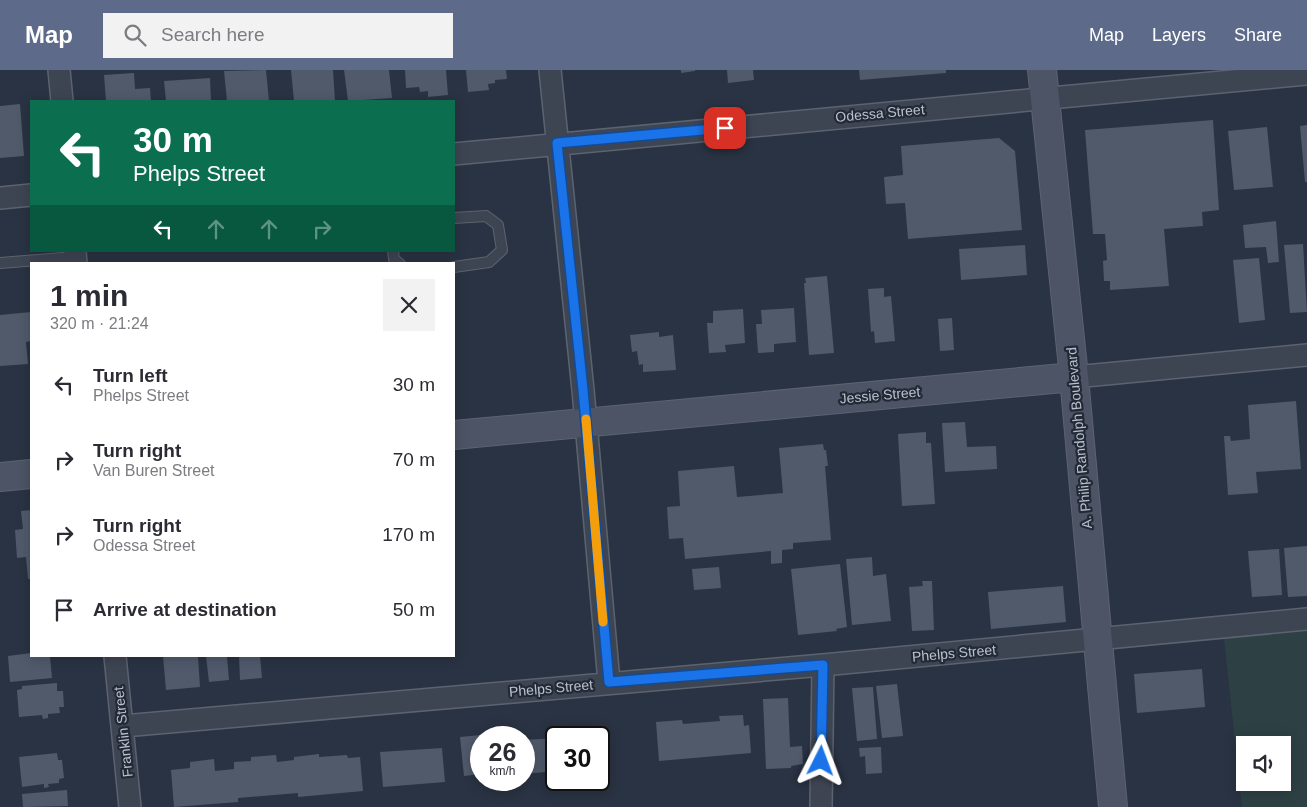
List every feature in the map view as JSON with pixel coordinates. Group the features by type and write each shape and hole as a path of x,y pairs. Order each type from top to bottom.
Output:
{"street":[{"path":"59,70 62,100"},
{"path":"550,70 586,423 609,682"},
{"name":"A. Philip Randolph Boulevard","path":"1042,70 1074,377 1113,807"},
{"name":"Odessa Street","path":"455,154 1307,74"},
{"path":"0,198 30,195"},
{"name":"Jessie Street","path":"455,435 1307,355"},
{"path":"0,477 30,474"},
{"name":"Phelps Street","path":"123,726 609,682 823,665 1307,619"},
{"name":"Franklin Street","path":"116,657 130,807"},
{"path":"821,807 823,665"}],"lane":[{"path":"455,218 486,216 498,225 502,250 490,262 455,266"},
{"path":"0,263 75,257"}],"green space":[{"path":"1307,630 1307,807 1242,807 1240,791 1291,791 1291,736 1236,736 1236,751 1224,638"}],"building":[{"path":"266,70 269,100 227,100 224,71"},
{"path":"291,70 333,70 335,100 294,100"},
{"path":"344,70 389,70 392,98 348,100"},
{"path":"405,70 446,70 448,95 428,97 428,91 420,92 419,87 406,88"},
{"path":"466,70 506,70 507,79 495,80 495,83 488,84 489,90 468,92"},
{"path":"681,70 695,70 695,71 681,73"},
{"path":"727,70 753,70 754,80 728,83"},
{"path":"859,70 946,70 946,73 860,80"},
{"path":"134,73 135,89 150,88 151,100 106,100 104,75"},
{"path":"210,78 211,100 166,100 164,81"},
{"path":"20,104 24,156 0,158 0,106"},
{"path":"1213,120 1219,210 1202,212 1203,226 1164,229 1169,286 1110,290 1110,281 1104,281 1103,261 1107,260 1105,234 1093,234 1085,130"},
{"path":"1307,125 1307,182 1305,182 1300,126"},
{"path":"1267,127 1273,187 1234,190 1228,131"},
{"path":"999,138 1015,151 1022,230 908,239 905,203 886,204 884,177 903,175 901,146"},
{"path":"1276,221 1279,262 1268,263 1266,247 1245,248 1243,225"},
{"path":"1303,244 1307,312 1290,313 1284,245"},
{"path":"1025,245 1027,275 961,280 959,249"},
{"path":"1259,258 1265,320 1239,323 1233,260"},
{"path":"827,276 834,353 809,355 805,278"},
{"path":"884,288 884,297 891,296 895,341 875,343 874,331 871,332 868,289"},
{"path":"794,308 796,342 774,344 774,352 758,353 756,324 762,324 761,310"},
{"path":"743,309 745,343 725,345 726,352 709,353 707,323 713,323 713,311"},
{"path":"30,312 30,341 26,342 28,364 0,366 0,315"},
{"path":"952,318 954,350 940,351 938,319"},
{"path":"659,332 659,337 673,335 676,370 643,372 643,364 639,365 637,351 632,352 630,335"},
{"path":"1296,401 1301,469 1256,472 1258,493 1228,495 1224,436 1230,436 1231,441 1250,439 1248,405"},
{"path":"965,422 967,447 996,446 997,469 945,472 942,423"},
{"path":"926,432 926,443 931,443 935,504 902,506 898,434"},
{"path":"823,444 824,450 826,450 828,466 825,466 831,540 793,543 793,549 782,550 782,563 771,564 771,551 685,559 683,538 669,539 667,507 680,506 678,471 734,466 737,497 783,493 779,448"},
{"path":"30,510 30,579 28,579 26,557 17,558 15,530 23,529 21,511"},
{"path":"1307,546 1307,596 1288,597 1284,548"},
{"path":"1279,549 1282,595 1252,597 1248,551"},
{"path":"872,557 873,576 886,574 891,621 852,625 846,559"},
{"path":"840,564 847,627 836,629 837,631 798,635 791,569"},
{"path":"719,567 721,588 694,590 692,569"},
{"path":"922,581 932,581 934,630 912,631 909,587 923,586"},
{"path":"1063,586 1066,622 991,629 988,592"},
{"path":"30,653 30,657 50,657 52,678 10,682 8,656"},
{"path":"163,657 198,657 200,687 166,690"},
{"path":"206,657 227,657 229,680 209,682"},
{"path":"239,657 260,657 262,678 240,680"},
{"path":"1202,669 1205,707 1137,713 1134,674"},
{"path":"57,683 57,691 63,691 64,707 59,707 60,713 48,714 48,718 43,719 42,715 19,717 17,690 22,689 22,686"},
{"path":"897,684 903,736 882,738 876,686"},
{"path":"873,687 877,739 857,741 852,688"},
{"path":"788,698 790,747 802,746 803,764 791,766 791,768 766,769 763,699"},
{"path":"743,715 744,726 749,725 751,753 659,761 656,722 682,720 683,724 720,721 719,716"},
{"path":"470,736 470,775 464,776 460,737"},
{"path":"535,739 545,739 545,772 535,773"},
{"path":"881,747 882,773 866,774 865,756 860,757 859,748"},
{"path":"442,748 445,782 383,787 380,752"},
{"path":"57,753 58,760 62,760 64,778 59,779 59,783 48,784 49,787 44,788 44,784 22,787 19,757"},
{"path":"319,754 319,757 347,755 348,758 360,757 363,791 298,797 298,793 238,798 238,802 174,807 171,770 190,768 190,762 214,759 215,771 234,769 234,762 251,761 251,757 276,755 277,762 294,760 294,757"},
{"path":"67,790 68,806 23,807 22,794"}],"slow traffic":[{"path":"586,419 603,622"}],"route":[{"path":"725,128 557,143 583,390 609,682 823,665 821,761"}]}
